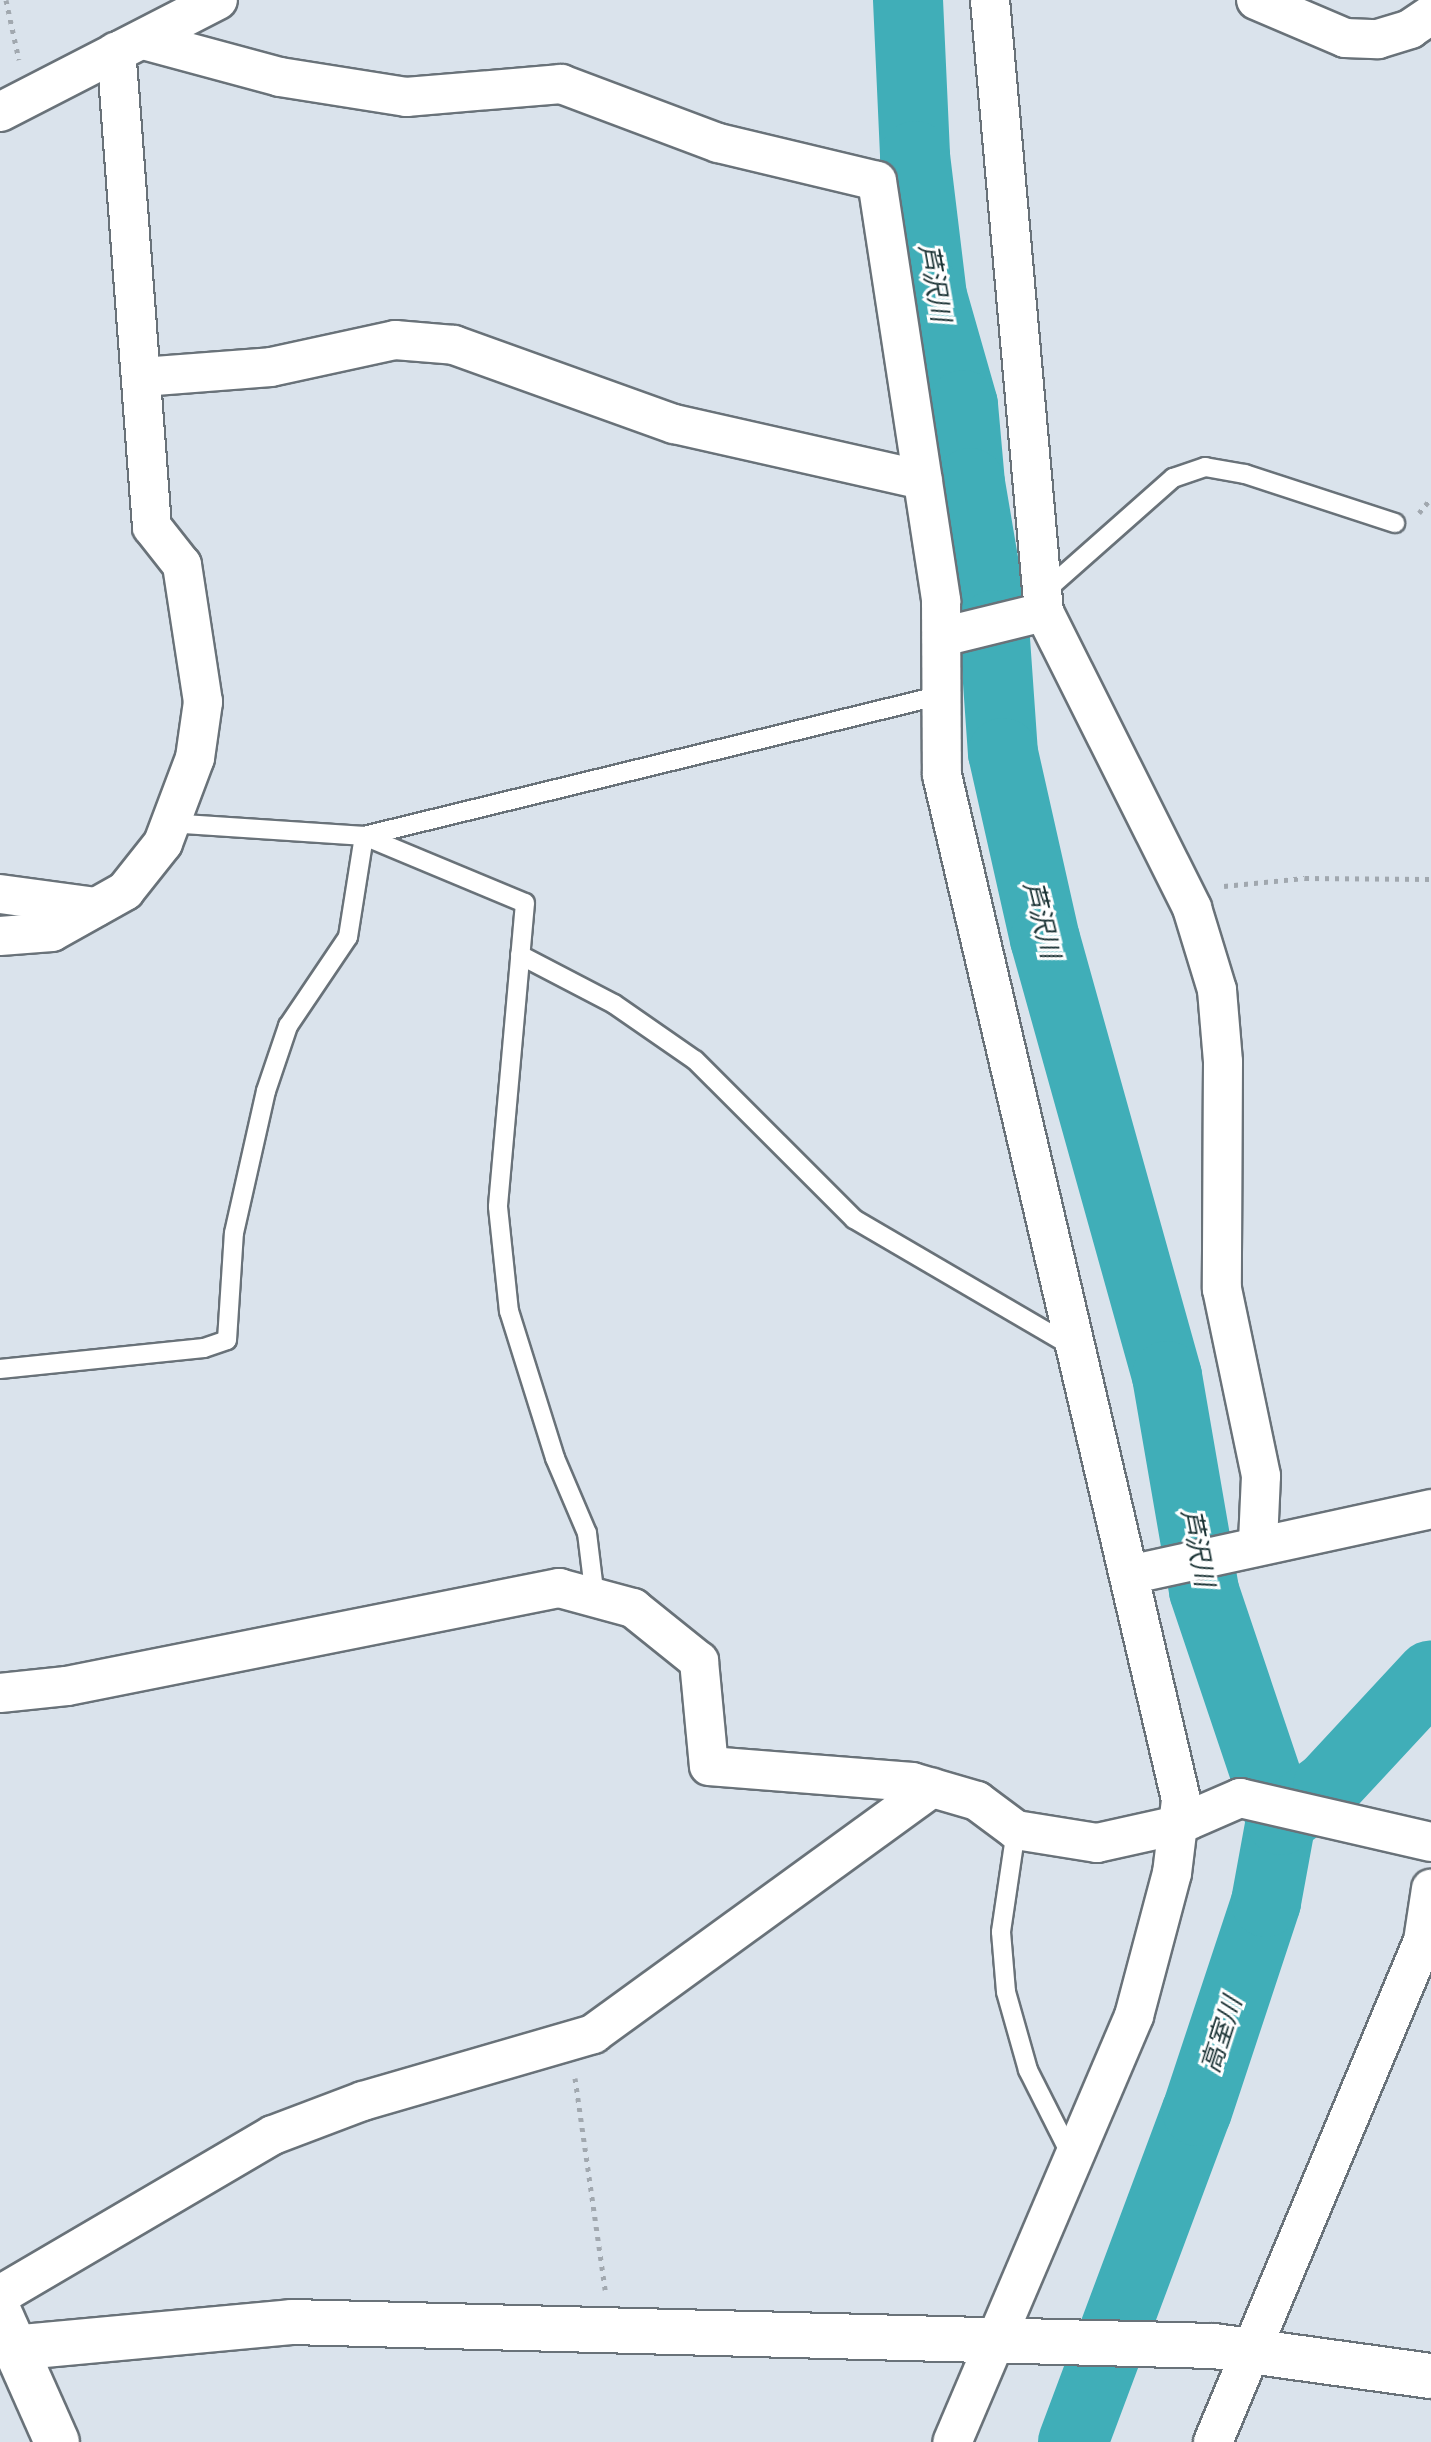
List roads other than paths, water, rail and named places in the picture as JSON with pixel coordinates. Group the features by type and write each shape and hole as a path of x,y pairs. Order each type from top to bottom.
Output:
{"street":[{"path":"13,104 218,0"},
{"path":"990,0 1037,608 1184,890 1217,990 1223,1062 1222,1289 1261,1476 1247,1546"},
{"path":"1256,0 1345,38 1378,39 1410,29 1431,15"},
{"path":"0,936 52,932 125,891 163,843 195,758 203,702 182,565 152,527 142,377 129,46"},
{"path":"129,46 280,77 406,97 561,84 718,143 877,181 923,480 952,634 942,695 942,775 1076,1348 1140,1571 1181,1800 1172,1873 1134,2016 1073,2159 1004,2343 952,2442"},
{"path":"142,377 271,367 395,340 454,345 674,424 923,480"},
{"path":"952,634 1037,608"},
{"path":"0,894 96,907"},
{"path":"1140,1571 1431,1509"},
{"path":"0,1693 67,1686 559,1588 633,1608 699,1661 709,1766 932,1788 977,1801 1016,1830 1097,1843 1178,1825 1240,1798 1414,1837"},
{"path":"0,2295 273,2135 363,2101 593,2034 932,1788"},
{"path":"1213,2442 1231,2349 1423,1941 1431,1889"},
{"path":"57,2442 4,2337 291,2322 1231,2349 1431,2376"}],"lane":[{"path":"1037,608 1173,478 1205,467 1245,474 1395,523"},
{"path":"170,823 364,836 942,695"},
{"path":"364,836 525,903 498,1207 509,1311 555,1458 587,1533 595,1598"},
{"path":"0,1369 204,1348 227,1340 234,1233 266,1091 288,1026 348,937 364,836"},
{"path":"520,955 614,1004 695,1060 854,1219 1076,1348"},
{"path":"1016,1830 1001,1932 1006,1992 1028,2070 1073,2159"}],"waterway":[{"name":"芦沢川","path":"908,0 915,156 932,296 963,405 970,483 994,625 1003,753 1045,939 1167,1376 1204,1591 1281,1820"},
{"name":"高室川","path":"1073,2442 1197,2111 1266,1902 1281,1820 1328,1786 1431,1675"}]}
